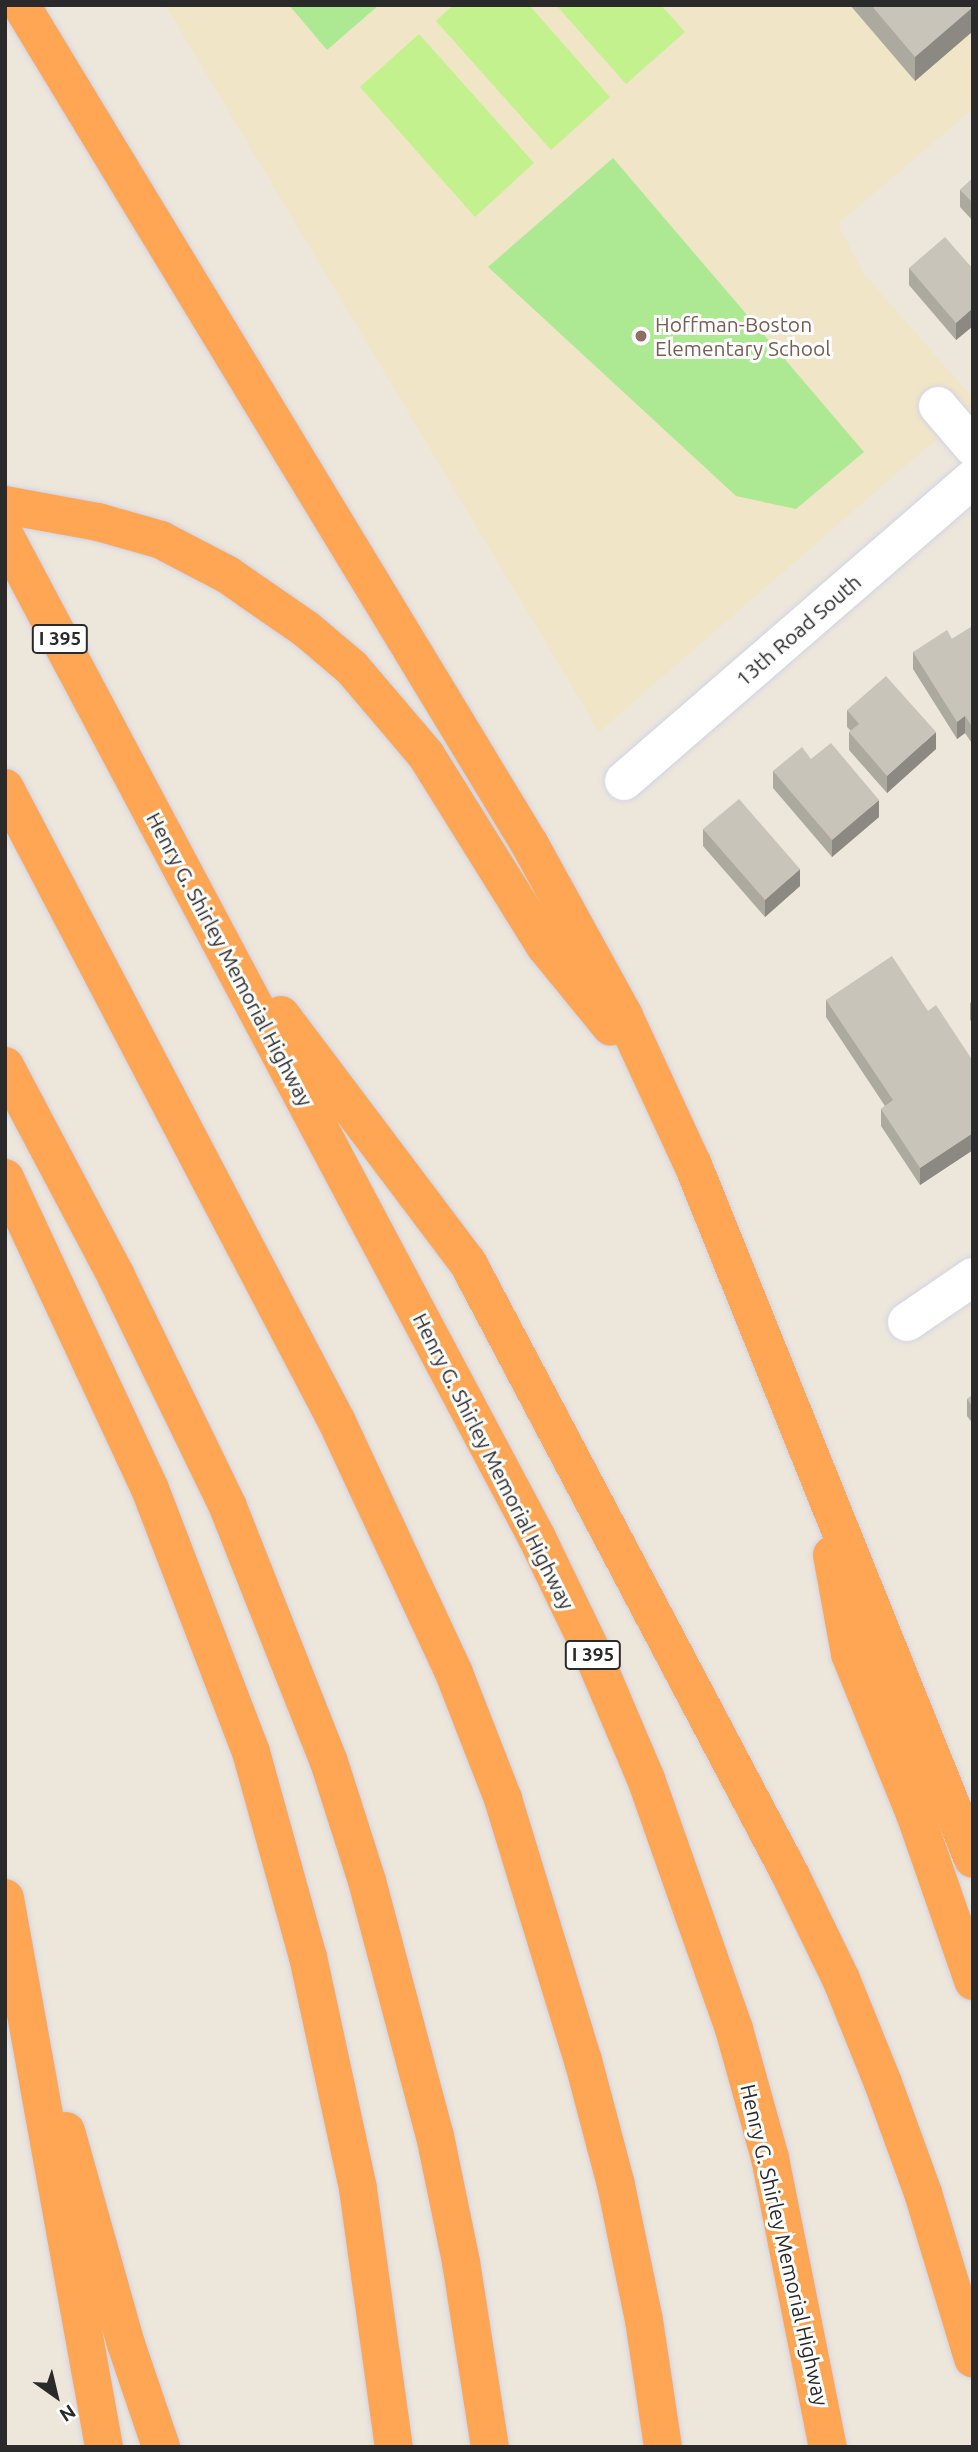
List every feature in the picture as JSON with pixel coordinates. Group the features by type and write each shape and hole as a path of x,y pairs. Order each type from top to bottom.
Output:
{"highway":[{"path":"21,5 529,844 658,1086 973,1859"},
{"path":"5,505 98,522 161,540 265,598 352,668 426,755 545,946 658,1086"},
{"name":"Henry G. Shirley Memorial Highway","path":"5,536 537,1538 646,1779 730,2017 770,2158 828,2447"},
{"path":"5,788 337,1422 454,1672 508,1811 583,2060 641,2307 663,2447"},
{"path":"210,922 468,1263 841,1979 923,2193 973,2360"},
{"path":"5,1066 123,1288 217,1483 329,1762 368,1881 435,2136 461,2262 490,2447"},
{"path":"5,1178 150,1489 251,1752 308,1957 358,2189 394,2447"},
{"path":"817,1471 850,1654 915,1814 973,1981"},
{"path":"5,1899 24,1988 55,2194 104,2447"},
{"path":"24,1988 126,2344 161,2447"}],"street":[{"path":"938,405 973,447"},
{"name":"13th Road South","path":"624,781 969,490"},
{"path":"907,1322 973,1277"}],"shaded area":[{"name":"Hoffman-Boston Elementary School","path":"165,5 973,5 973,109 838,224 864,274 973,398 973,414 932,443 599,732"}],"green space":[{"path":"289,5 379,5 327,50"},
{"path":"453,5 529,5 610,97 551,150 436,21"},
{"path":"556,5 661,5 685,32 626,84"},
{"path":"419,34 534,163 475,217 360,87"},
{"path":"613,158 864,452 796,509 736,496 488,267"}],"building":[{"path":"871,5 973,5 973,7 915,57"},
{"path":"973,178 973,203 960,190"},
{"path":"945,237 973,269 973,308 956,323 909,268"},
{"path":"973,626 973,728 965,716 957,722 913,652 947,630 952,639"},
{"path":"886,676 936,732 887,776 849,732 859,724 847,710"},
{"path":"831,743 879,800 832,840 773,771 802,747 811,759"},
{"path":"739,799 800,869 765,900 703,829"},
{"path":"892,956 928,1011 936,1005 973,1061 973,1133 920,1168 881,1109 893,1100 826,1000"},
{"path":"973,1395 973,1407 967,1399"}],"place":[{"name":"Hoffman-Boston Elementary School","path":"641,336"}]}
